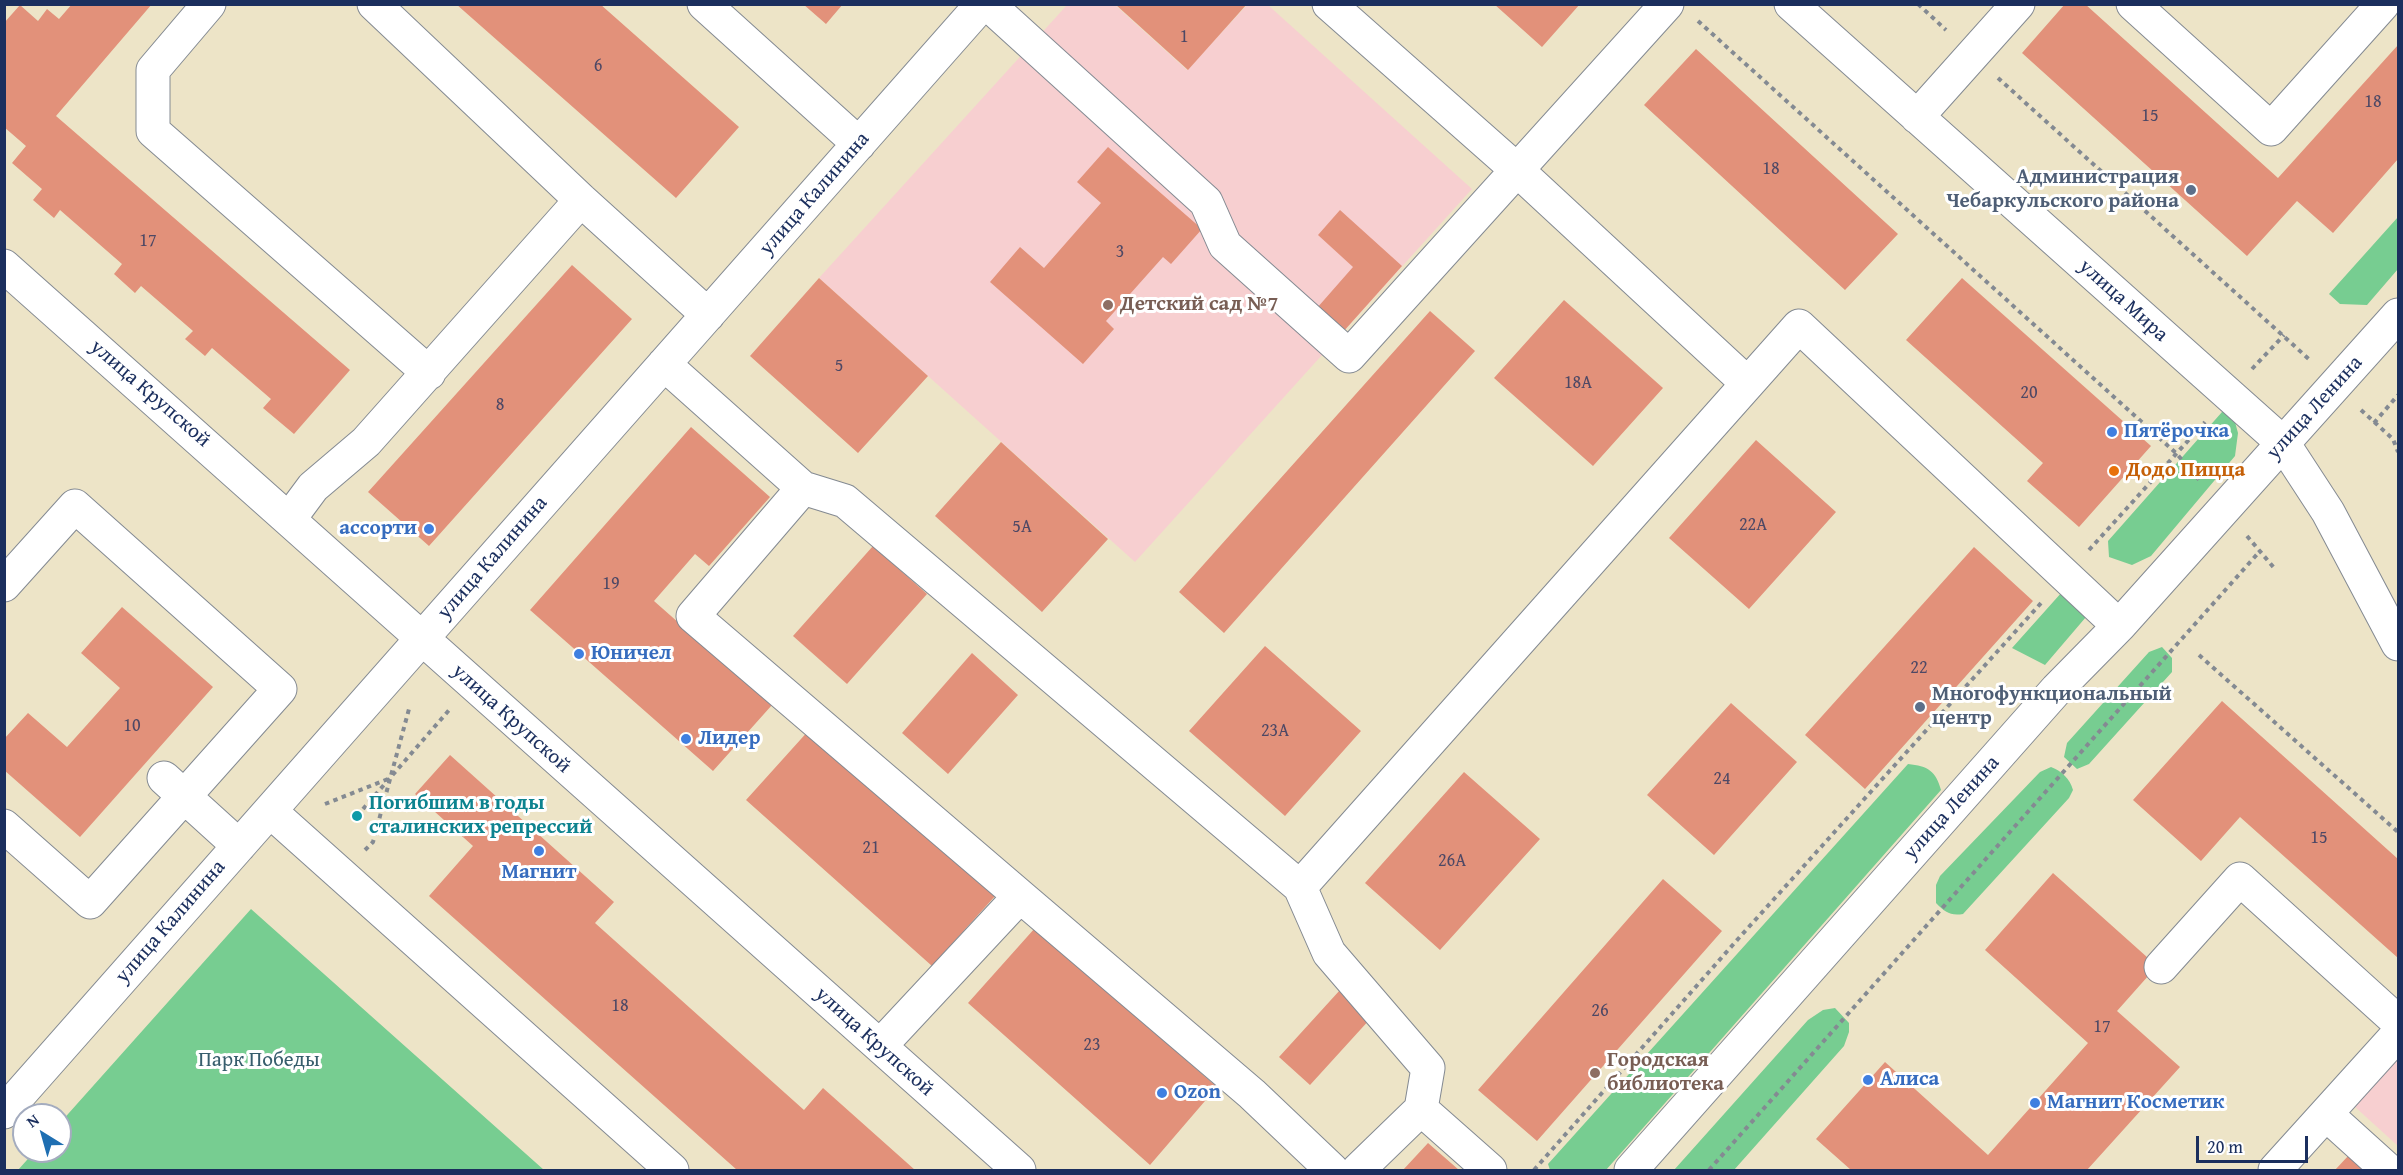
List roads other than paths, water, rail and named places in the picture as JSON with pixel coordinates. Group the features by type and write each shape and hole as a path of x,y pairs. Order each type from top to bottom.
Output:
{"street":[{"path":"209,4 153,70 153,131 429,373"},
{"path":"374,4 581,200 708,315"},
{"path":"704,4 860,144"},
{"name":"улица Калинина","path":"4,1112 982,4"},
{"path":"988,4 1206,202 1225,245 1349,356 1667,4"},
{"path":"1329,4 1517,170 1747,383"},
{"name":"улица Мира","path":"1791,4 2283,443 2328,512 2398,644"},
{"path":"1917,117 2018,4"},
{"path":"2133,4 2271,129 2383,4"},
{"path":"290,518 313,488 366,442 581,200"},
{"name":"улица Крупской","path":"4,266 290,518 422,639 1019,1170"},
{"name":"улица Ленина","path":"1630,1170 2057,689 2119,626 2398,315"},
{"path":"1300,888 1799,326 2064,578 2119,626"},
{"path":"664,364 803,488 845,501 1300,888 1329,953 1428,1068 1421,1109 1358,1170"},
{"path":"803,488 693,616 1252,1094 1332,1170"},
{"path":"4,585 75,507 280,689 174,787 90,902 4,826"},
{"path":"174,787 239,846"},
{"path":"270,811 672,1170"},
{"path":"2161,967 2240,879 2398,1022"},
{"path":"880,1046 1020,896"},
{"path":"2276,1170 2398,1034"},
{"path":"1421,1109 1490,1170"},
{"path":"2326,1114 2388,1170"}],"place":[{"name":"Администрация Чебаркульского района","path":"2191,190"},
{"name":"Детский сад №7","path":"1108,305"},
{"name":"Пятёрочка","path":"2112,432"},
{"name":"Додо Пицца","path":"2114,471"},
{"name":"ассорти","path":"429,529"},
{"name":"Юничел","path":"579,654"},
{"name":"Многофункциональный центр","path":"1920,707"},
{"name":"Лидер","path":"686,739"},
{"name":"Погибшим в годы сталинских репрессий","path":"357,816"},
{"name":"Магнит","path":"539,851"},
{"name":"Городская библиотека","path":"1595,1073"},
{"name":"Алиса","path":"1868,1080"},
{"name":"Ozon","path":"1162,1093"},
{"name":"Магнит Косметик","path":"2035,1103"}],"park label":[{"name":"Парк Победы","path":"259,1061"}]}
